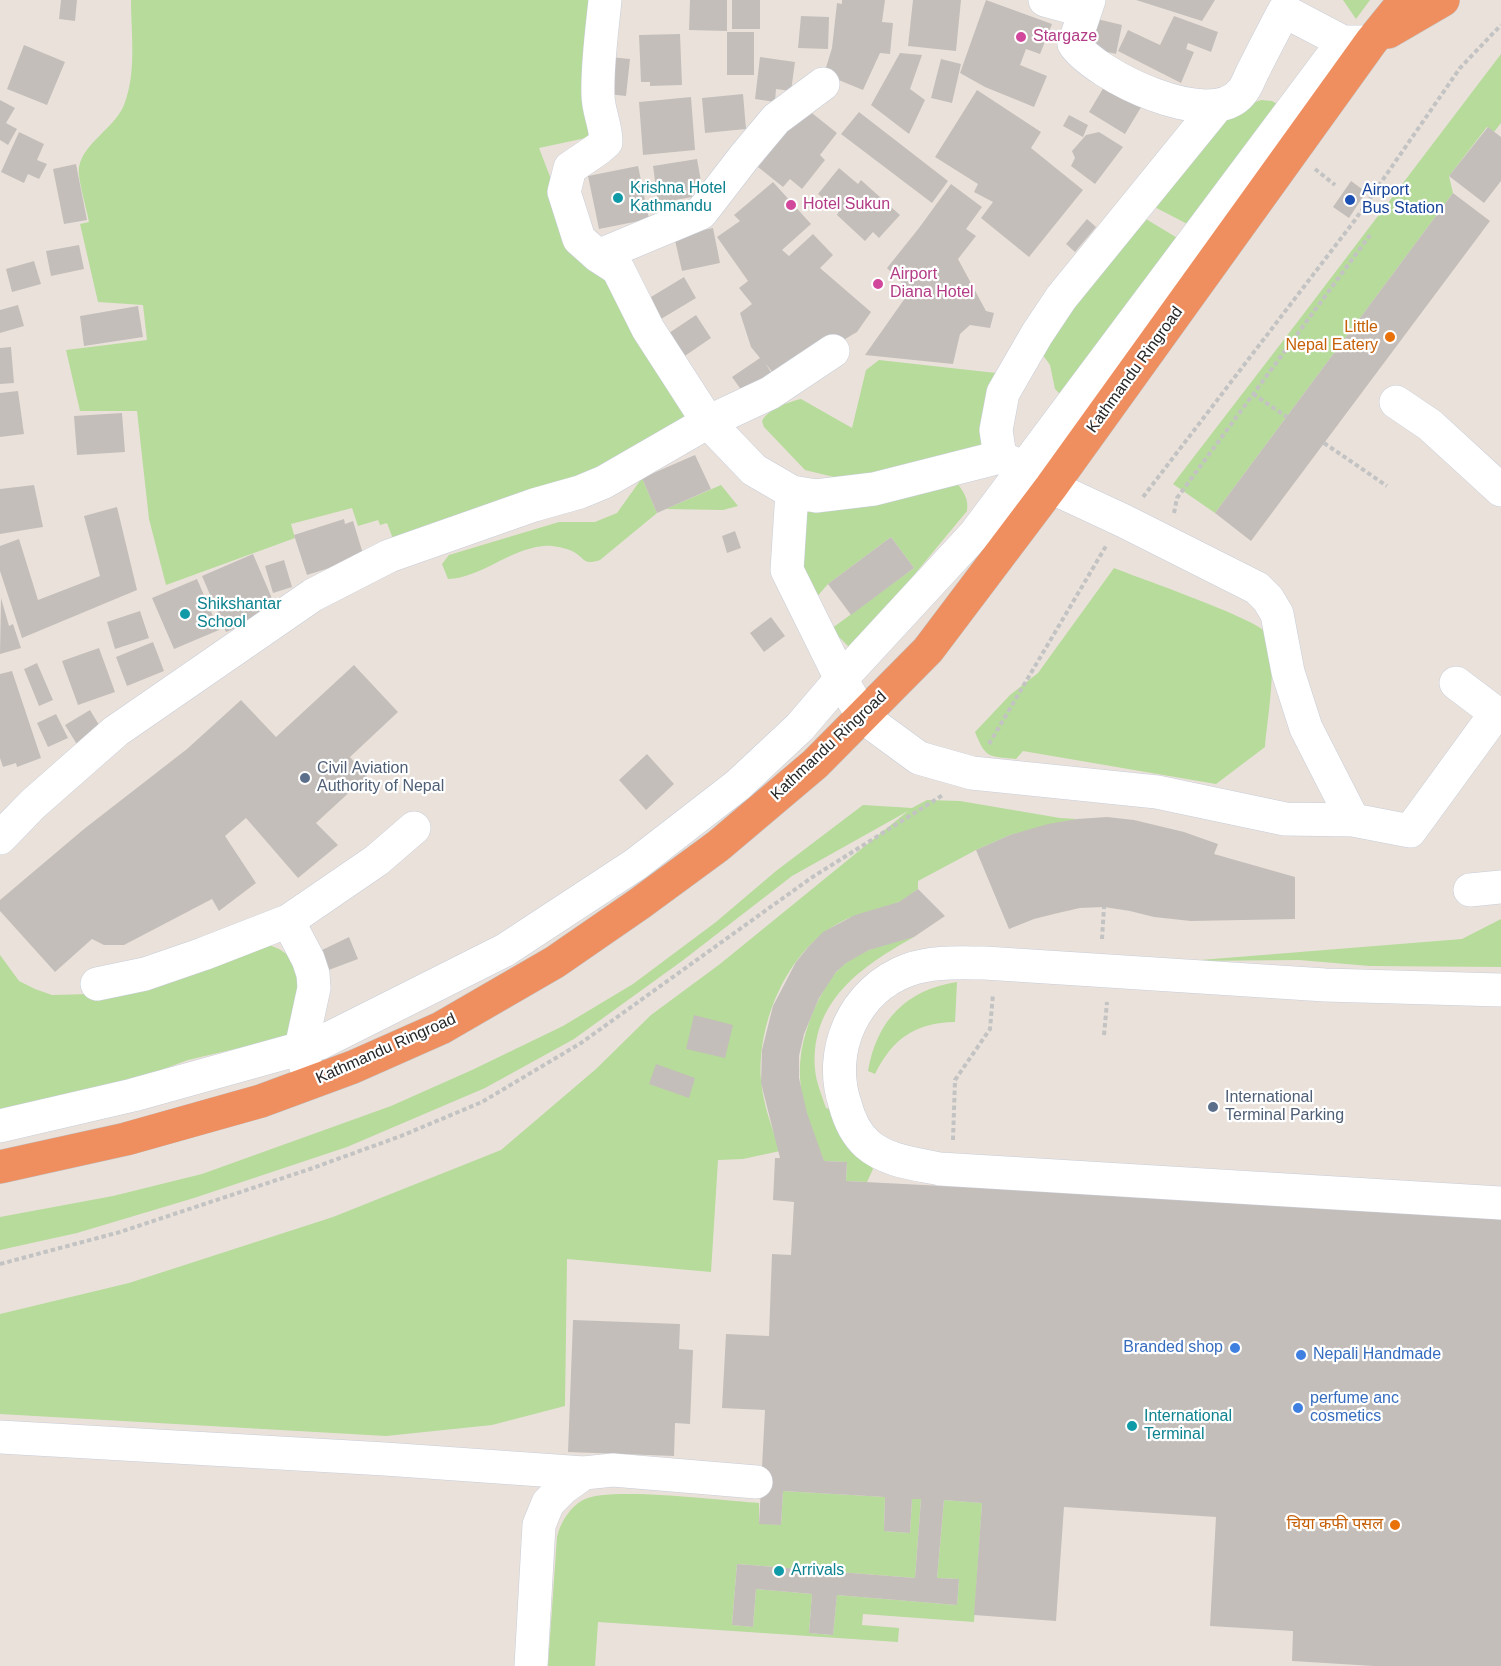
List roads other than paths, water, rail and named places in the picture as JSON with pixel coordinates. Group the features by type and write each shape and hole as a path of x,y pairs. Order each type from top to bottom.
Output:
{"highway":[{"name":"Kathmandu Ringroad","path":"0,1167 126,1139 261,1101 353,1067 441,1028 555,962 717,846 815,764 928,651 1051,487 1357,42 1405,0"},
{"path":"1357,42 1443,0"}],"street":[{"path":"605,0 598,96 600,113 606,130 606,142 570,168 564,192 579,239 598,256 618,269 648,329 708,422 754,470 792,492 816,496 874,489 1012,463"},
{"path":"0,1126 133,1095 301,1048 320,1042 382,1013 505,950 636,864 738,784 800,727 841,679 975,534 1012,463 1357,42 1289,6 1241,94 1217,106 1196,107 1138,89 1081,54 1074,44 1087,6 1045,0"},
{"path":"598,256 701,213 776,119 823,84"},
{"path":"1217,106 1061,298 1003,393 996,430 1012,463 1051,487 1257,588 1268,599 1277,614 1288,672 1306,728 1353,820"},
{"path":"0,838 33,804 116,731 313,595 389,556 604,482 708,422 770,393 833,351"},
{"path":"1396,402 1438,432 1501,490"},
{"path":"792,492 787,570 841,679 863,717 919,758 972,773 1157,792 1286,819 1353,820 1410,831 1498,715 1456,682"},
{"path":"97,984 155,971 288,921 377,860 414,828"},
{"path":"288,921 308,959 313,974 314,988 301,1048 310,1082"},
{"path":"1501,990 1325,986 985,963 939,963 909,969 880,986 866,999 853,1016 846,1031 838,1070 840,1091 847,1112 857,1132 867,1144 883,1155 940,1169 1501,1203"},
{"path":"0,1437 584,1473 613,1470 756,1482"},
{"path":"531,1666 539,1525 548,1503 563,1488 584,1473"}],"place":[{"name":"Stargaze","path":"1021,37"},
{"name":"Krishna Hotel Kathmandu","path":"618,198"},
{"name":"Airport Bus Station","path":"1350,200"},
{"name":"Hotel Sukun","path":"791,205"},
{"name":"Airport Diana Hotel","path":"878,284"},
{"name":"Little Nepal Eatery","path":"1390,337"},
{"name":"Shikshantar School","path":"185,614"},
{"name":"Civil Aviation Authority of Nepal","path":"305,778"},
{"name":"International Terminal Parking","path":"1213,1107"},
{"name":"Branded shop","path":"1235,1348"},
{"name":"Nepali Handmade","path":"1301,1355"},
{"name":"perfume anc cosmetics","path":"1298,1408"},
{"name":"International Terminal","path":"1132,1426"},
{"name":"चिया कफी पसल","path":"1395,1525"},
{"name":"Arrivals","path":"779,1571"}]}
